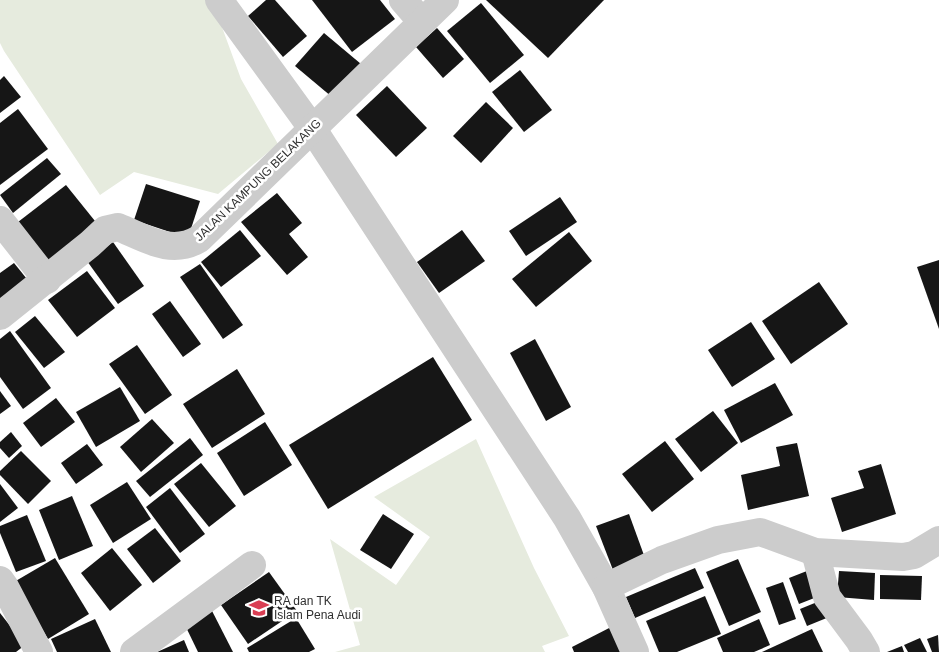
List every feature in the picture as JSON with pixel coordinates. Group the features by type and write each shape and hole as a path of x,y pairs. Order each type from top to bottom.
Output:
{"street":[{"path":"219,0 312,128 567,518 606,587 635,652"},
{"path":"403,0 422,22"},
{"name":"JALAN KAMPUNG BELAKANG","path":"0,316 110,228 118,227 165,246 184,246 195,242 445,0"},
{"path":"0,220 47,280"},
{"path":"606,587 662,560 718,540 760,532 815,552 903,557 914,555 939,540"},
{"path":"815,552 827,596 866,652"},
{"path":"134,652 252,565"},
{"path":"0,580 6,587 39,652"}],"shaded area":[{"path":"0,0 212,0 241,79 278,144 218,194 134,172 100,195 4,51 0,43"},
{"path":"476,439 534,568 569,636 542,646 545,652 335,652 360,645 330,539 396,585 430,537 374,497"}],"building":[{"path":"266,0 275,0 307,36 283,57 248,16"},
{"path":"312,0 380,0 395,19 352,52"},
{"path":"486,0 604,0 548,58"},
{"path":"481,3 524,55 490,83 447,31"},
{"path":"437,28 464,59 443,78 416,47"},
{"path":"324,33 361,64 332,97 295,66"},
{"path":"520,70 552,110 524,132 492,92"},
{"path":"4,76 21,97 0,113 0,80"},
{"path":"387,86 427,128 396,157 356,115"},
{"path":"486,102 513,128 481,163 453,136"},
{"path":"18,109 48,149 0,185 0,123"},
{"path":"47,158 61,174 13,213 0,195"},
{"path":"146,184 200,201 188,238 134,220"},
{"path":"66,185 99,226 51,264 18,222"},
{"path":"277,193 302,223 289,234 308,257 287,275 241,222"},
{"path":"560,197 577,222 526,256 509,231"},
{"path":"240,230 261,256 221,287 201,262"},
{"path":"462,230 485,261 439,293 417,262"},
{"path":"569,232 592,261 536,307 512,279"},
{"path":"113,242 144,286 118,304 87,261"},
{"path":"939,260 939,329 917,267"},
{"path":"14,263 31,284 0,308 0,273"},
{"path":"200,264 243,325 223,339 180,277"},
{"path":"87,271 115,308 77,337 48,300"},
{"path":"819,282 848,324 791,364 762,321"},
{"path":"170,301 201,344 183,357 152,314"},
{"path":"35,316 65,352 44,368 15,332"},
{"path":"751,322 775,359 732,387 708,350"},
{"path":"10,331 51,388 23,409 0,377 0,339"},
{"path":"535,339 571,407 546,421 510,353"},
{"path":"137,345 172,395 145,414 109,364"},
{"path":"433,357 472,420 328,509 289,445"},
{"path":"237,369 265,414 212,448 183,404"},
{"path":"775,383 793,415 741,443 724,410"},
{"path":"120,387 140,421 96,447 76,412"},
{"path":"0,391 11,406 0,414"},
{"path":"56,398 75,422 41,447 23,423"},
{"path":"713,411 738,443 701,472 675,439"},
{"path":"152,419 174,443 141,472 120,447"},
{"path":"265,422 292,465 244,496 217,453"},
{"path":"11,432 22,446 9,458 0,448 0,442"},
{"path":"190,438 203,455 150,497 136,481"},
{"path":"665,441 694,479 652,512 622,474"},
{"path":"797,443 809,496 748,510 741,475 780,466 776,447"},
{"path":"87,444 103,465 76,484 61,463"},
{"path":"21,451 51,481 28,504 0,475 0,471"},
{"path":"201,463 236,506 209,527 174,484"},
{"path":"881,464 896,514 842,532 831,498 864,488 858,471"},
{"path":"127,482 151,519 113,543 90,505"},
{"path":"0,484 18,508 0,522"},
{"path":"170,488 205,534 180,553 146,507"},
{"path":"72,496 93,546 59,560 39,510"},
{"path":"383,514 414,534 391,569 360,550"},
{"path":"629,514 645,558 613,570 596,526"},
{"path":"27,515 46,561 16,572 0,533 0,526"},
{"path":"155,528 181,561 153,583 127,549"},
{"path":"112,548 142,585 110,611 81,573"},
{"path":"55,558 89,614 48,639 14,582"},
{"path":"738,559 761,612 729,626 706,572"},
{"path":"695,568 704,588 635,618 626,597"},
{"path":"812,569 822,595 799,604 789,578"},
{"path":"839,571 875,573 874,600 837,597"},
{"name":"RA dan TK Islam Pena Audi","path":"269,572 297,611 248,644 221,605"},
{"path":"880,575 922,576 921,600 880,599"},
{"path":"783,582 796,619 779,625 766,588"},
{"path":"705,596 721,634 677,652 659,652 646,621"},
{"path":"827,598 834,615 807,626 800,609"},
{"path":"210,607 233,652 198,652 183,621"},
{"path":"0,613 25,645 16,652 0,652"},
{"path":"296,618 315,649 309,652 249,652 247,648"},
{"path":"95,619 111,652 57,652 51,639"},
{"path":"759,619 770,645 754,652 723,652 717,638"},
{"path":"617,624 630,652 574,652 572,647"},
{"path":"812,629 823,652 762,652"},
{"path":"938,635 939,652 932,652 927,639"},
{"path":"920,638 927,652 908,652 904,645"},
{"path":"184,640 189,652 157,652"},
{"path":"902,646 904,652 887,652"}],"place":[{"name":"RA dan TK Islam Pena Audi","path":"259,608"}]}
